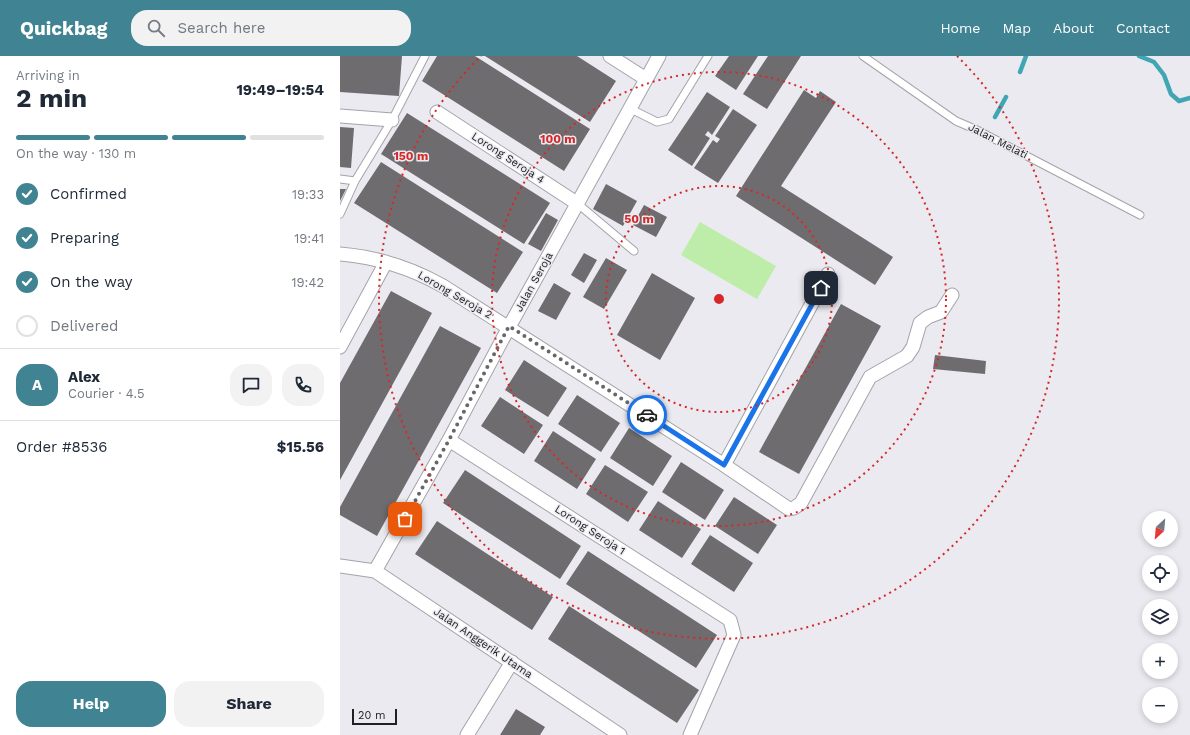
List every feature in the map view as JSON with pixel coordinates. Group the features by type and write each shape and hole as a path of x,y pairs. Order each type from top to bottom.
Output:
{"street":[{"path":"610,56 646,79"},
{"name":"Jalan Seroja","path":"375,572 449,440 509,326 631,109 659,56"},
{"name":"Lorong Seroja 4","path":"437,112 578,204"},
{"path":"340,116 392,120"},
{"name":"Lorong Seroja 2","path":"340,254 386,262 427,276 509,326 724,465 785,507 794,508 801,503 870,377 907,356 913,347 920,323 928,316 942,312 952,295"},
{"path":"340,347 386,262"},
{"path":"724,465 828,274"},
{"name":"Lorong Seroja 1","path":"449,440 730,620 734,635 690,735"},
{"name":"Jalan Anggerik Utama","path":"340,566 375,572 620,735"},
{"path":"466,735 512,662"}],"lane":[{"path":"340,214 355,181 392,120 425,56"},
{"path":"631,109 657,122 668,119 708,56"},
{"name":"Jalan Melati","path":"863,56 956,121 977,130 1140,215"},
{"path":"340,179 355,181"},
{"path":"578,204 634,251"}],"green space":[{"path":"700,222 776,266 757,299 681,255"}],"building":[{"path":"340,56 402,56 399,96 340,92"},
{"path":"437,56 475,56 590,129 564,171 422,81"},
{"path":"485,56 577,56 616,81 590,122"},
{"path":"729,56 758,56 736,90 715,76"},
{"path":"768,56 801,56 767,109 743,94"},
{"path":"804,90 816,98 820,91 836,102 781,186 893,257 875,285 736,196"},
{"path":"707,92 730,107 712,135 708,131 705,135 710,138 692,166 668,150"},
{"path":"733,109 757,125 718,183 694,168 713,140 717,143 720,139 715,136"},
{"path":"407,113 550,203 524,244 381,154"},
{"path":"340,127 354,128 351,168 340,167"},
{"path":"381,162 523,252 497,293 354,203"},
{"path":"606,184 637,201 623,226 593,209"},
{"path":"340,189 346,189 340,201"},
{"path":"644,205 667,217 656,237 633,225"},
{"path":"546,213 558,220 541,251 528,244"},
{"path":"584,253 597,260 584,283 571,275"},
{"path":"606,258 627,270 604,309 583,297"},
{"path":"652,273 695,298 660,360 617,335"},
{"path":"554,283 571,293 556,320 538,311"},
{"path":"391,291 432,313 340,480 340,383"},
{"path":"841,304 881,326 799,474 759,452"},
{"path":"440,326 481,348 377,536 340,515 340,507"},
{"path":"935,355 986,361 985,374 933,369"},
{"path":"524,360 567,388 548,417 505,390"},
{"path":"577,395 620,423 601,452 558,424"},
{"path":"500,397 543,425 524,454 481,426"},
{"path":"629,428 672,456 653,486 610,458"},
{"path":"553,431 596,459 577,489 534,461"},
{"path":"681,462 724,490 705,520 662,492"},
{"path":"605,465 648,492 628,522 586,494"},
{"path":"465,470 581,546 560,579 443,503"},
{"path":"734,497 777,525 758,554 715,526"},
{"path":"658,501 701,529 682,558 639,530"},
{"path":"437,521 553,597 532,630 415,554"},
{"path":"710,535 753,563 734,592 691,564"},
{"path":"588,551 717,635 696,668 566,584"},
{"path":"569,606 699,690 677,723 548,639"},
{"path":"516,709 545,727 540,735 500,735"}],"waterway":[{"path":"1020,72 1026,56"},
{"path":"1139,56 1154,62 1164,75 1171,94 1179,101 1190,98"},
{"path":"995,117 1006,97"}],"way so far":[{"path":"405,519 449,440 509,326 647,415"}],"route":[{"path":"647,415 724,465 821,288"}]}
